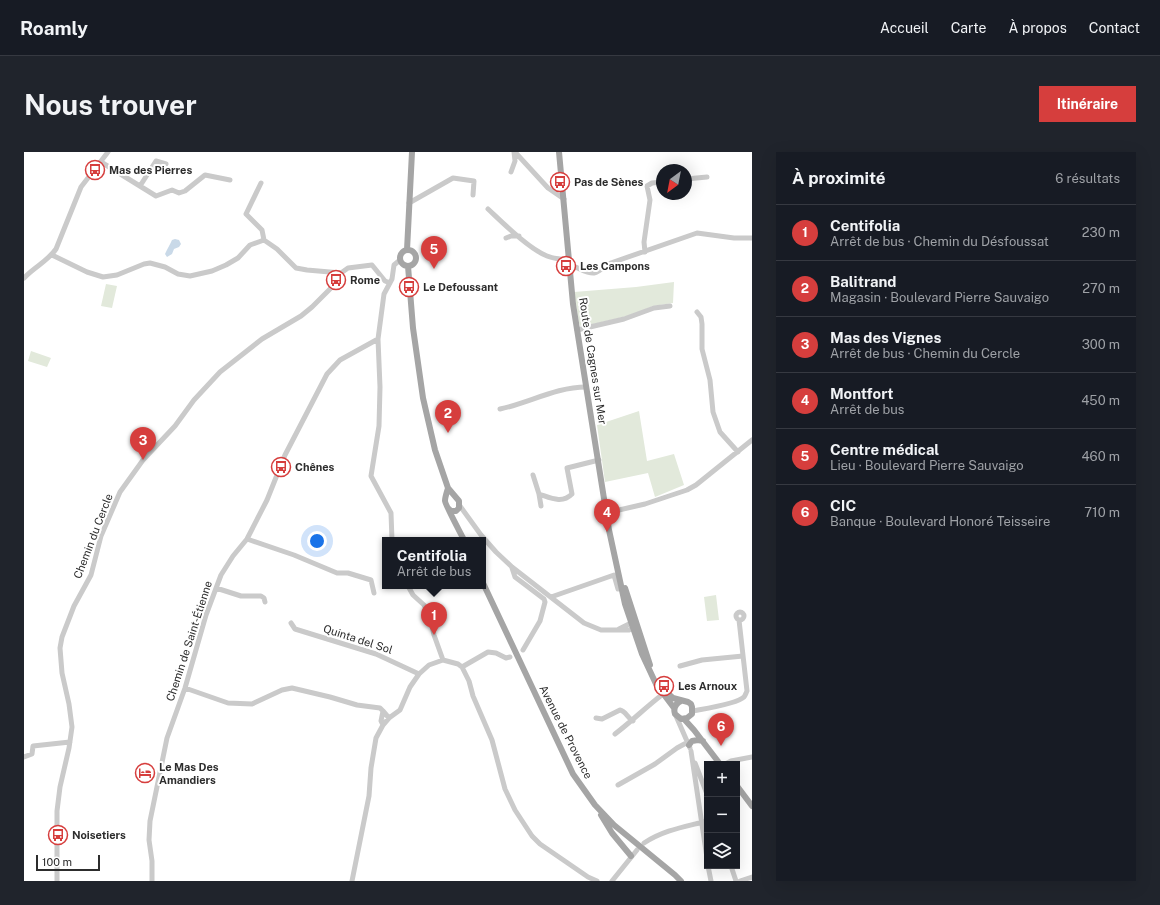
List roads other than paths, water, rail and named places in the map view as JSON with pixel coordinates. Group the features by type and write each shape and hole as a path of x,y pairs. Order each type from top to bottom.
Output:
{"main road":[{"path":"407,250 412,152"},
{"name":"Route de Cagnes sur Mer","path":"559,152 565,200 569,263 577,330 606,513 633,626 651,675 662,694 674,708"},
{"path":"407,250 414,253 416,258 415,263 408,266 403,265 400,260 401,254 407,250"},
{"path":"408,266 410,306 418,371 433,440 448,488 457,497 459,510 457,523"},
{"path":"448,488 445,501 463,537"},
{"path":"446,497 453,494"},
{"path":"448,508 451,510 459,510"},
{"name":"Route de Cagnes sur Mer","path":"623,588 629,601 654,674 668,695 681,701"},
{"name":"Avenue de Provence","path":"486,589 573,774 595,805 614,825 676,875 681,881"},
{"path":"629,601 633,626"},
{"path":"689,716 678,718 674,708 676,705 681,701 691,704 689,716 694,730 718,761"},
{"path":"689,746 692,741 703,741"},
{"path":"740,789 749,798 752,806"},
{"path":"595,805 612,833 631,856"}],"street":[{"path":"24,278 31,270 52,255 56,249 81,187 108,152"},
{"path":"511,172 515,161 514,152"},
{"path":"514,152 548,188 565,200"},
{"path":"140,186 156,161 166,164"},
{"path":"101,162 156,196 172,190 179,193 185,192 205,175 230,180"},
{"path":"692,178 707,177"},
{"path":"409,203 453,178 474,181 473,195"},
{"path":"261,183 246,214 262,230 264,240 277,249 296,268 342,273 348,268 372,265 390,284"},
{"path":"645,252 644,242 650,200 647,186 656,183"},
{"path":"488,210 541,253 569,263 590,273 595,273 608,264 697,233 734,238 752,238"},
{"path":"506,238 511,236 519,236"},
{"path":"52,255 87,272 103,277 117,275 150,263 165,267 178,274 190,276 212,271 226,265 238,258 250,245 264,240"},
{"path":"392,537 392,513 371,476 379,426 380,388 378,339 384,294 392,279 394,265 400,260"},
{"name":"Chemin du Cercle","path":"57,881 57,811 60,787 72,727 69,704 62,673 60,648 62,637 74,606 91,575 101,536 120,492 143,460 175,426 202,390 220,372 262,340 301,316 330,289 342,273"},
{"path":"577,330 624,319 654,308 670,306"},
{"path":"697,312 701,317 702,349 710,380 713,412 720,432 738,452"},
{"name":"Chemin de Saint-Étienne","path":"152,881 150,840 152,811 163,766 167,738 185,688 206,614 221,575 233,556 247,539 267,500 285,455 327,374 340,360 378,339"},
{"path":"500,409 517,406 530,400 575,387 586,387"},
{"path":"606,513 645,504 687,490 696,485 752,440"},
{"path":"539,494 558,500 564,500 572,494 567,468 598,460"},
{"path":"533,474 541,506"},
{"path":"459,510 483,537"},
{"path":"247,539 288,553 337,573 348,574 371,580 374,594"},
{"path":"486,541 512,567 584,623 601,630 629,630 633,626 636,628 649,665 654,674"},
{"path":"512,567 515,576 545,602 540,621 523,650"},
{"path":"550,597 614,575 618,589 623,588"},
{"path":"216,588 241,596 261,596 264,598 265,602"},
{"path":"410,589 413,595 424,605 430,616 434,634 443,660"},
{"path":"682,729 689,716 703,710 739,700 747,691 739,620"},
{"name":"Quinta del Sol","path":"291,623 295,629 376,654 419,674"},
{"path":"462,667 488,652 496,653 506,658 510,657"},
{"path":"680,666 702,660 743,656"},
{"path":"352,881 369,796 376,738 383,725 400,710 410,687 419,674 429,665 443,660 458,664 462,667 492,740 505,789 515,810 532,836 540,844 596,881"},
{"path":"185,688 228,703 252,704 282,690 292,688 357,705 380,708 390,718"},
{"path":"615,734 662,694"},
{"path":"596,718 602,719 620,710 625,712 629,719 633,720"},
{"path":"383,711 381,721 383,725"},
{"path":"644,843 656,835 666,831 704,822 698,778 689,746 676,716"},
{"path":"24,757 32,754 33,746 70,742"},
{"path":"618,785 689,746"},
{"path":"730,761 752,757"},
{"path":"698,778 704,789"},
{"path":"612,881 637,850"},
{"path":"709,869 711,881"},
{"path":"732,869 736,881"},
{"path":"740,881 752,876"}],"water":[{"path":"172,240 179,240 181,244 179,247 174,249 172,254 167,257 165,254"}],"place":[{"name":"Mas des Pierres","path":"95,170"},
{"name":"Pas de Sènes","path":"560,182"},
{"name":"Les Campons","path":"566,266"},
{"name":"Centre médical","path":"434,269"},
{"name":"Rome","path":"336,280"},
{"name":"Le Defoussant","path":"409,287"},
{"name":"Balitrand","path":"448,433"},
{"name":"Mas des Vignes","path":"143,460"},
{"name":"Chênes","path":"281,467"},
{"name":"Montfort","path":"607,532"},
{"name":"Centifolia","path":"434,635"},
{"name":"Les Arnoux","path":"664,686"},
{"name":"CIC","path":"721,746"},
{"name":"Le Mas Des Amandiers","path":"145,773"},
{"name":"Noisetiers","path":"58,835"}]}
